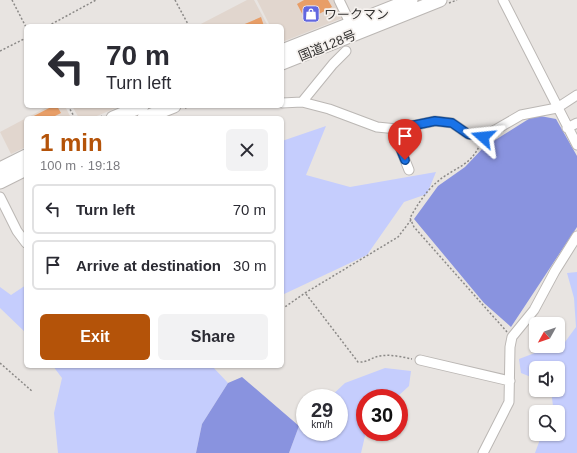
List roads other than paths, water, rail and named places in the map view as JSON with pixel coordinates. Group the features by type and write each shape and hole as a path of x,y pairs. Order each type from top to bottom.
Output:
{"highway":[{"name":"国道128号","path":"284,62 411,0"},
{"name":"国道128号","path":"284,50 440,0"},
{"path":"118,116 137,108"},
{"path":"149,116 169,108"},
{"path":"0,169 24,157"},
{"path":"0,182 24,170"}],"street":[{"path":"339,0 353,29"},
{"path":"503,0 577,146"},
{"path":"302,102 333,64 346,51"},
{"path":"284,102 302,102 329,109 377,127 396,129 435,121 452,123 468,134 483,137 521,115 557,108 577,95"},
{"path":"567,128 577,122"},
{"path":"396,129 397,140 409,170"},
{"path":"0,196 17,231 24,240"},
{"path":"483,453 509,402 510,346 512,337 534,310 555,271 577,236"},
{"path":"420,360 510,381"}],"water":[{"path":"535,115 556,119 577,156 577,227 511,327 484,303 414,219 438,186 465,167 484,147"},
{"path":"242,377 296,423 296,434 289,453 196,453 202,424 228,383"}],"place":[{"name":"ワークマン","path":"311,14"}]}
